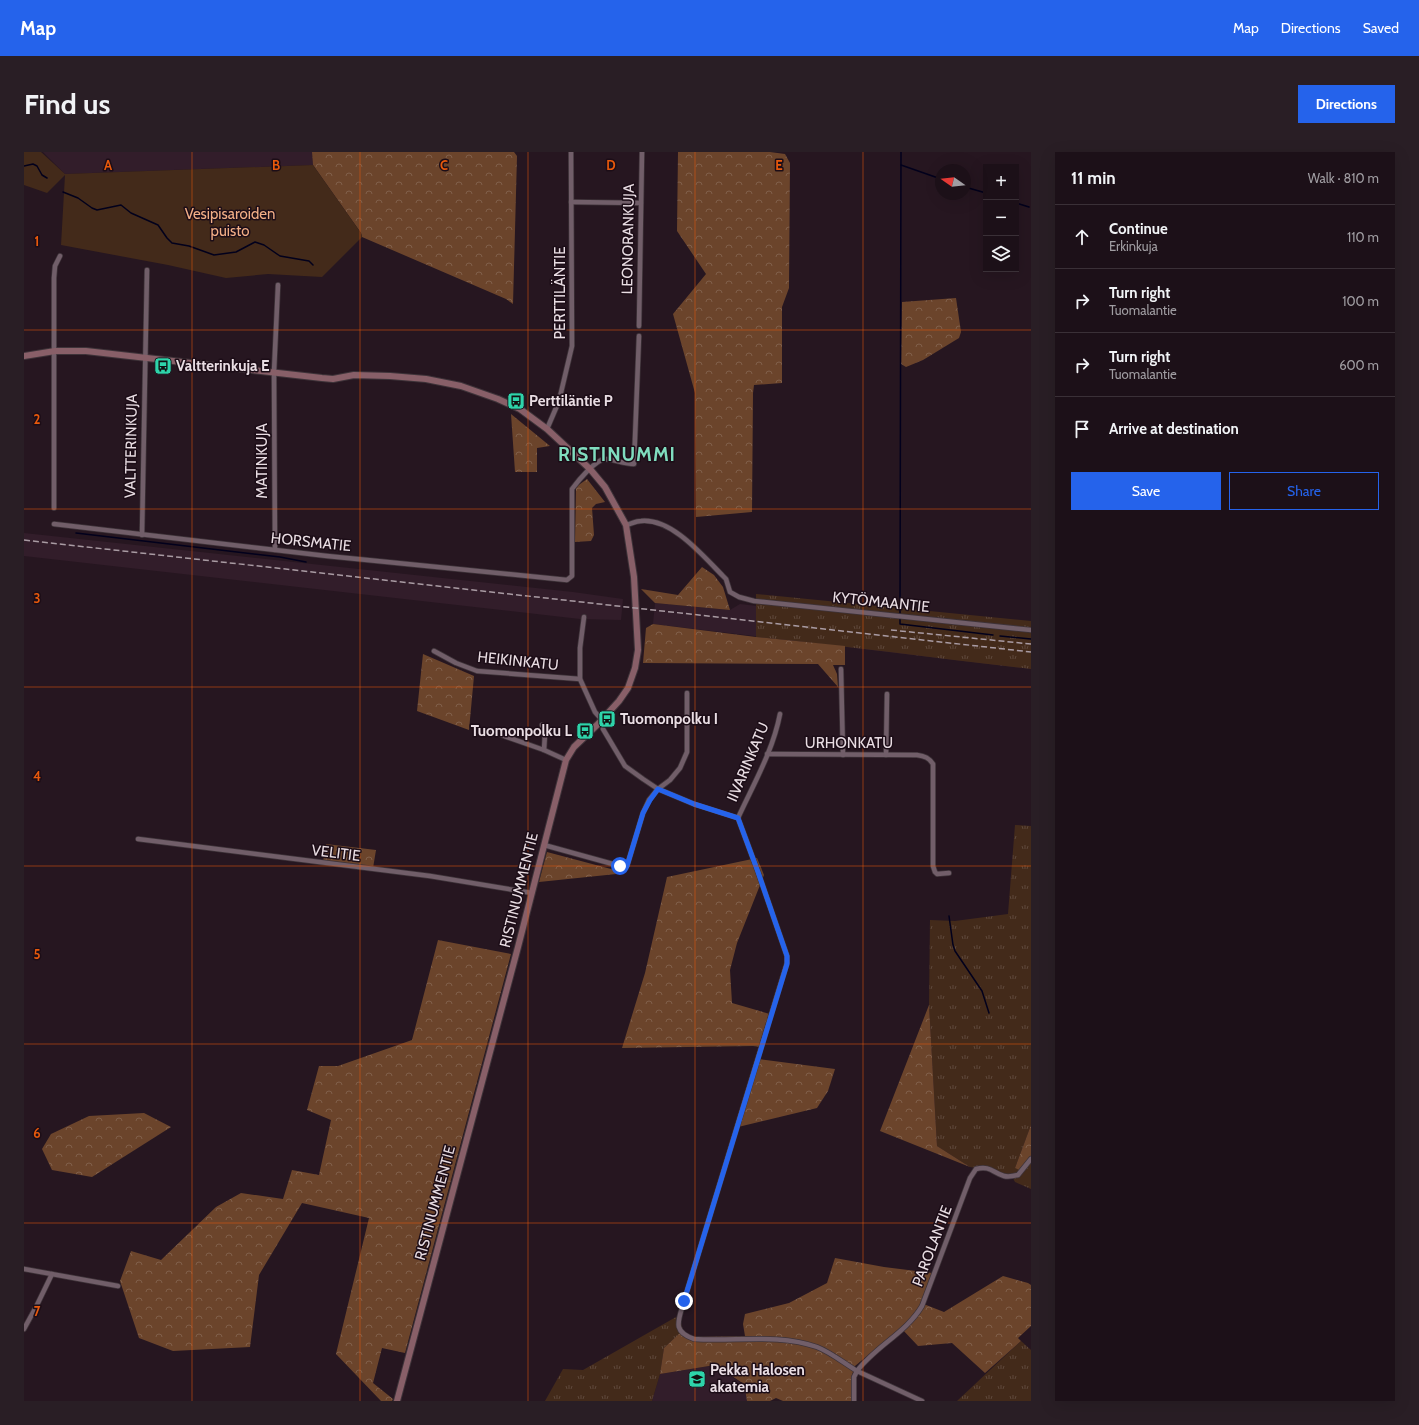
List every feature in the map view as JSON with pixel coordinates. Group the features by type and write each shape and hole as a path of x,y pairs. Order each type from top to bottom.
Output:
{"street":[{"name":"PERTTILÄNTIE","path":"546,429 558,401 572,346 571,152"},
{"name":"LEONORANKUJA","path":"639,326 642,152"},
{"path":"571,202 641,203"},
{"path":"54,508 54,272 60,256"},
{"name":"VALTTERINKUJA","path":"142,535 147,270"},
{"name":"MATINKUJA","path":"274,550 274,372 278,285"},
{"path":"590,469 604,459 624,464 634,464 639,336"},
{"name":"RISTINUMMENTIE","path":"24,356 55,351 86,351 322,378 390,376 426,379 461,386 498,399 520,409 546,429 590,469 605,488 626,525 634,577 638,650 635,668 628,688 619,701 574,747 566,760 397,1401"},
{"name":"HORSMATIE","path":"54,524 274,550 567,580 572,576 572,489 590,469"},
{"name":"KYTÖMAANTIE","path":"626,525 640,521 651,521 661,523 676,531 726,579 730,592 739,597 754,601 1031,630"},
{"path":"584,617 580,648 580,679 595,712 602,720"},
{"name":"HEIKINKATU","path":"434,651 456,663 477,671 580,679"},
{"path":"841,669 843,755"},
{"path":"544,845 620,866 627,866 643,813 658,789 670,780 680,768 687,752 687,693"},
{"path":"886,755 887,694"},
{"name":"IIVARINKATU","path":"738,818 767,754 780,714"},
{"path":"542,725 545,734 544,750"},
{"path":"602,729 625,766 658,789 694,804 738,818 787,956 787,964 678,1323 681,1333 694,1340 784,1340 802,1342 818,1348 857,1371 922,1401"},
{"path":"493,732 544,750 566,760"},
{"name":"URHONKATU","path":"767,754 922,756 930,759 933,764 933,866 937,874 949,873"},
{"name":"VELITIE","path":"138,839 430,876 532,893"},
{"name":"PAROLANTIE","path":"857,1371 864,1361 906,1328 916,1317 922,1306 970,1178 976,1169 981,1167 987,1168 1004,1176 1018,1175 1031,1159"},
{"path":"24,1269 118,1286"},
{"path":"24,1330 52,1274"},
{"path":"854,1401 854,1377 857,1371"}],"shaded area":[{"path":"43,152 312,152 313,165 65,174"},
{"path":"24,533 573,592 623,599 621,620 580,619 24,556"},
{"path":"655,603 730,610 740,604 1031,636 1031,669 653,624"},
{"name":"Pekka Halosen akatemia","path":"715,1365 744,1385 747,1401 652,1401 660,1374"}],"green space":[{"name":"Vesipisaroiden puisto","path":"24,152 41,152 65,174 313,165 361,233 362,237 322,277 268,274 226,278 168,265 61,245 65,175 47,193 24,185"},
{"path":"312,152 514,152 517,156 513,304 506,299 362,237 361,233 313,165"},
{"path":"678,152 770,152 785,154 790,163 789,288 782,307 782,383 754,385 752,512 696,517 695,393 673,314 706,274 677,231"},
{"path":"956,298 961,332 959,338 923,360 906,367 901,364 902,302"},
{"path":"511,414 550,446 537,448 537,472 515,472"},
{"path":"587,479 605,502 596,504 592,508 594,535 591,541 575,542 576,487"},
{"path":"702,567 714,575 723,587 730,610 655,603 641,589 678,595"},
{"path":"756,594 1031,621 1031,669 756,637"},
{"path":"653,624 845,646 845,665 833,665 837,674 838,687 818,664 643,663 646,628"},
{"path":"423,654 474,676 469,730 417,711"},
{"path":"1015,825 1031,826 1031,1125 1015,1168 1031,1159 1031,1189 1015,1182 1012,1176 1004,1175 990,1169 970,1167 937,1146 929,1005 930,920 955,921 1008,914"},
{"path":"326,844 376,850 373,868 323,862"},
{"path":"547,852 626,873 539,882"},
{"path":"757,858 764,875 737,943 730,970 732,1003 773,1015 762,1047 622,1048 645,973 667,877"},
{"path":"438,940 511,954 405,1353 382,1348 373,1383 393,1399 392,1401 381,1401 336,1354 369,1218 302,1203 259,1275 250,1347 173,1351 139,1338 120,1281 131,1251 161,1260 216,1207 241,1193 283,1199 292,1170 319,1175 331,1120 307,1110 319,1066 338,1066 412,1040"},
{"path":"929,1005 937,1146 970,1167 880,1131"},
{"path":"759,1059 835,1069 828,1091 817,1108 738,1127"},
{"path":"144,1113 171,1127 92,1177 52,1170 42,1149 51,1134 89,1116"},
{"path":"1031,1125 1031,1159 1022,1171 1015,1168"},
{"path":"835,1258 884,1267 932,1273 921,1303 944,1312 1003,1276 1028,1283 1031,1285 1031,1326 1018,1338 1021,1341 985,1373 952,1343 918,1346 901,1328 855,1366 851,1378 852,1401 783,1401 776,1398 770,1401 747,1401 744,1384 715,1365 660,1374 664,1348 683,1330 688,1335 694,1337 745,1336 743,1324 745,1314 789,1303 827,1283"},
{"path":"676,1317 681,1323 683,1330 664,1348 660,1374 652,1401 545,1401 563,1369 583,1370"},
{"path":"1021,1341 1031,1350 1031,1401 957,1401"}],"waterway":[{"path":"900,614 901,152"},
{"path":"24,166 33,164 37,166 42,175 47,178"},
{"path":"901,165 935,177"},
{"path":"971,189 983,192"},
{"path":"63,192 78,198 97,210 121,205 131,213 158,225 172,243 189,246 214,255 236,252 255,242 264,245 280,256 309,261 313,265"},
{"path":"1019,204 1029,207"},
{"path":"76,533 280,557 306,562"},
{"path":"900,619 900,624 993,635"},
{"path":"1000,636 1031,639"},
{"path":"949,916 955,951 982,991 989,1013"}],"railway":[{"path":"24,540 1031,652"},
{"path":"891,630 1031,644"}],"place":[{"name":"Valtterinkuja E","path":"163,366"},
{"name":"Perttiläntie P","path":"516,401"},
{"name":"Tuomonpolku I","path":"607,719"},
{"name":"Tuomonpolku L","path":"585,731"},
{"name":"Pekka Halosen akatemia","path":"697,1379"}],"district":[{"name":"RISTINUMMI","path":"617,454"}],"route":[{"path":"620,866 627,866 630,861 643,813 658,789 694,804 738,818 787,956 787,964 684,1301"}]}
